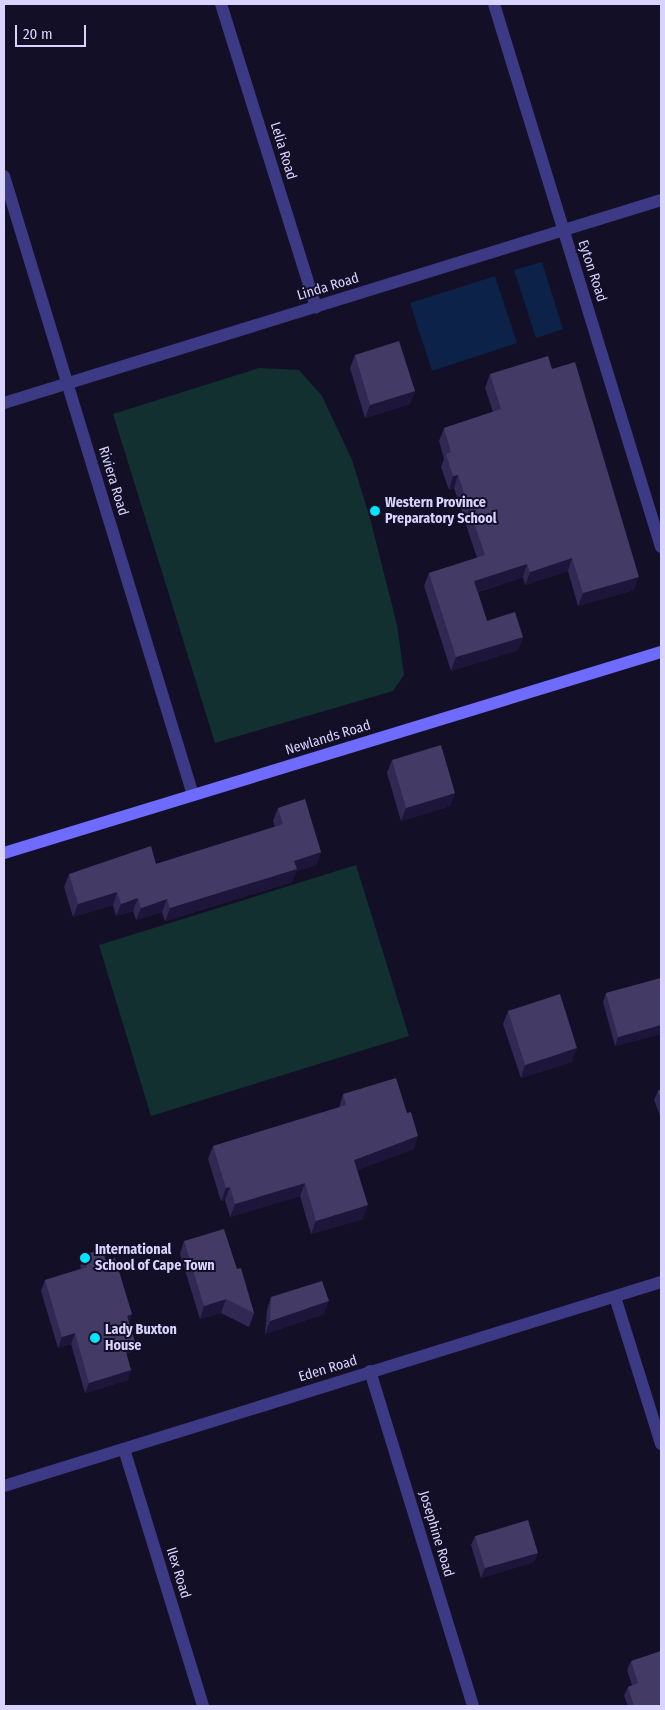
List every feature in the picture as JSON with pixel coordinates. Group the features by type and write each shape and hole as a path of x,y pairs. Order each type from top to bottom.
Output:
{"main road":[{"name":"Newlands Road","path":"4,853 661,652"}],"street":[{"name":"Lelia Road","path":"221,4 316,307"},
{"name":"Eyton Road","path":"494,4 661,547"},
{"name":"Riviera Road","path":"4,176 193,795"},
{"name":"Linda Road","path":"4,403 661,200"},
{"name":"Eden Road","path":"4,1486 661,1282"},
{"path":"615,1297 661,1444"},
{"name":"Josephine Road","path":"370,1372 473,1706"},
{"name":"Ilex Road","path":"124,1448 203,1706"}],"green space":[{"path":"259,368 299,370 322,396 352,460 370,518 397,625 404,675 393,691 215,743 113,414"},
{"path":"356,865 409,1036 151,1116 99,945"}],"water":[{"path":"542,262 563,329 536,338 514,270"},
{"path":"495,276 517,343 432,371 410,303"}],"building":[{"path":"399,341 415,391 370,405 355,355"},
{"path":"548,356 552,369 575,362 639,577 583,593 572,558 530,572 527,564 474,581 487,621 515,612 523,637 456,657 429,573 485,555 458,475 453,476 446,454 451,452 444,428 501,409 490,374"},
{"path":"441,745 455,793 406,808 392,760"},
{"path":"305,799 321,852 294,861 297,869 170,908 167,899 141,908 138,898 121,904 117,892 78,904 69,874 151,846 156,864 283,824 278,808"},
{"path":"661,978 661,1025 618,1037 606,993"},
{"path":"560,994 577,1048 525,1065 508,1011"},
{"path":"396,1078 407,1113 411,1112 418,1136 354,1160 368,1205 316,1221 305,1183 235,1204 230,1187 226,1188 213,1146 346,1105 343,1094"},
{"path":"661,1089 661,1100 658,1091"},
{"path":"224,1229 237,1269 241,1268 254,1313 226,1299 204,1306 184,1241"},
{"path":"102,1249 106,1261 115,1258 132,1314 127,1316 135,1342 124,1345 131,1370 89,1383 75,1333 62,1337 45,1280 87,1267 84,1255"},
{"path":"322,1281 329,1301 270,1321 271,1297"},
{"path":"528,1520 538,1553 485,1568 475,1536"},
{"path":"661,1651 661,1704 655,1706 634,1706 628,1687 638,1683 631,1661"}],"place":[{"name":"Western Province Preparatory School","path":"375,511"},
{"name":"International School of Cape Town","path":"85,1258"},
{"name":"Lady Buxton House","path":"95,1338"}]}
